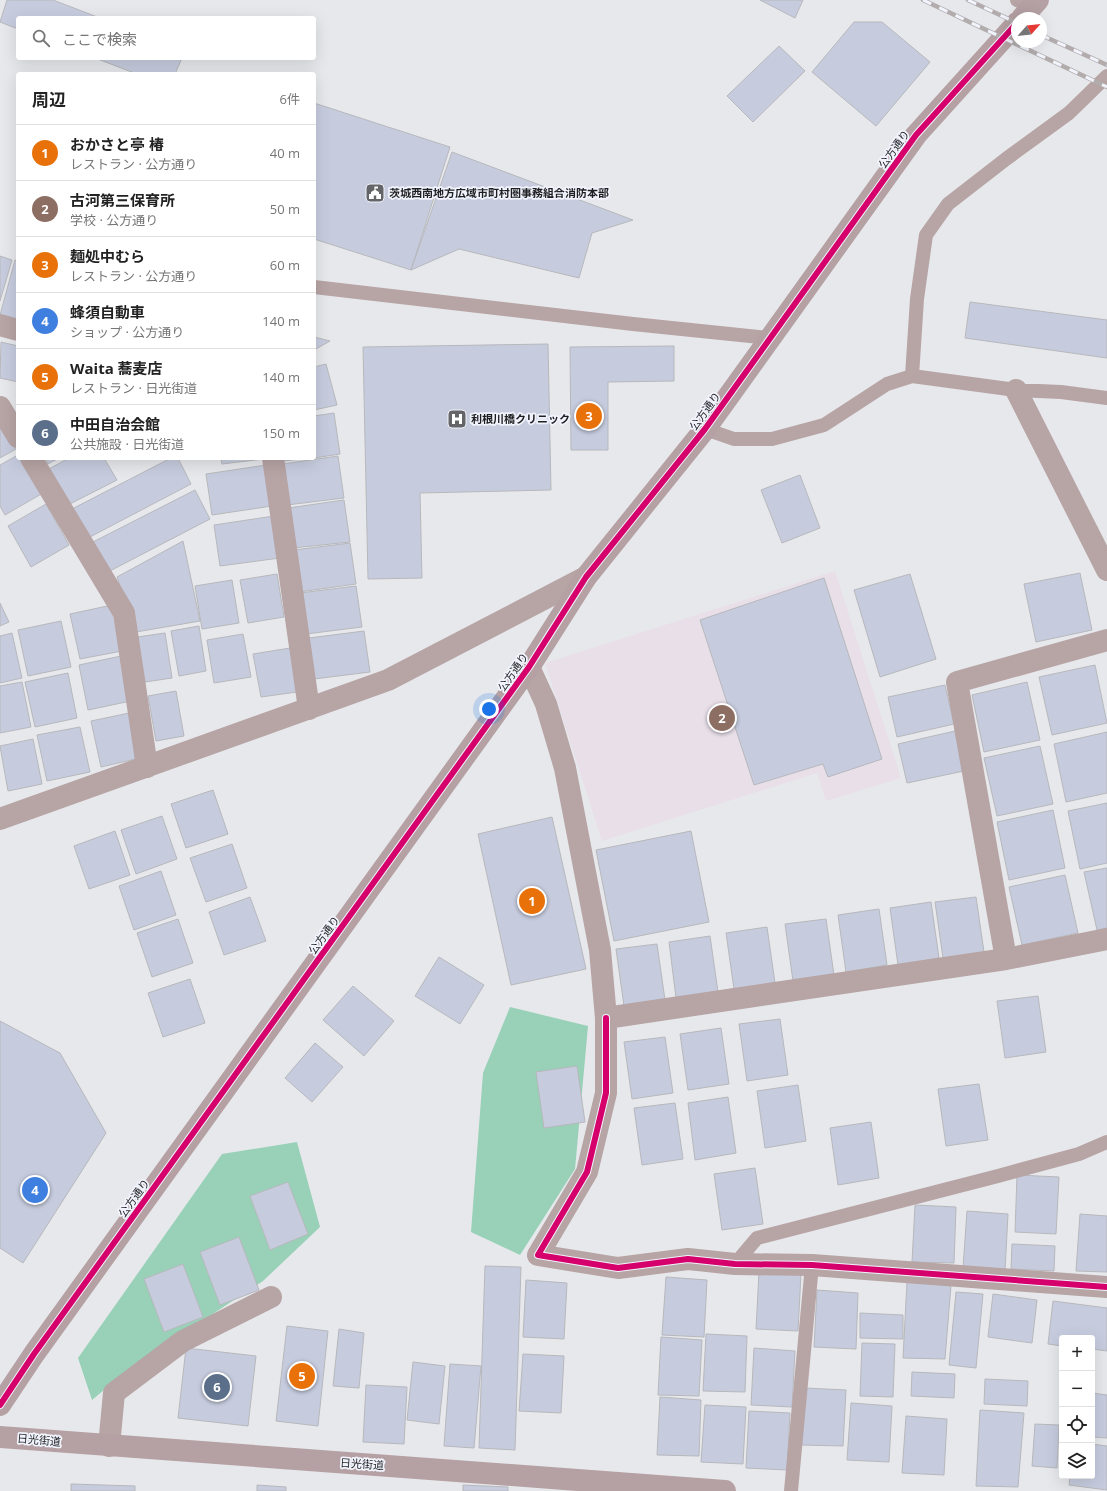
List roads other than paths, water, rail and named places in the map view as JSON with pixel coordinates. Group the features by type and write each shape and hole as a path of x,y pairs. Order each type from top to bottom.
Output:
{"street":[{"name":"公方通り","path":"0,1405 34,1354 529,667 586,577 705,429 916,135 1011,30"},
{"path":"0,325 16,329"},
{"path":"1016,390 1107,570"},
{"path":"0,407 16,434"},
{"path":"32,460 124,613 147,767"},
{"path":"273,460 309,709"},
{"path":"0,819 388,680 586,577"},
{"path":"1006,959 957,682 1107,640"},
{"path":"529,667 546,704 565,768 600,950 606,1018 606,1094 587,1172 538,1255 618,1268 688,1259 735,1264 812,1265 1107,1287"},
{"path":"606,1018 1006,959 1107,939"},
{"path":"109,1446 114,1393 183,1341 271,1297"},
{"name":"日光街道","path":"0,1437 635,1488 725,1491"}],"lane":[{"path":"912,376 917,299 926,235 948,204 1069,113 1107,76"},
{"path":"316,287 633,324 769,338"},
{"path":"705,429 734,439 772,438 787,435 824,425 887,384 912,376 1016,390 1062,392 1107,398"},
{"path":"735,1264 757,1238 998,1176 1078,1154 1107,1142"},
{"path":"791,1491 812,1265"}],"railway":[{"path":"923,0 1107,87"},
{"path":"968,0 1011,20"},
{"path":"1047,38 1107,65"}],"place":[{"name":"茨城西南地方広域市町村圏事務組合消防本部","path":"375,193"},
{"name":"麺処中むら","path":"589,416"},
{"name":"利根川橋クリニック","path":"457,419"},
{"name":"古河第三保育所","path":"722,718"},
{"name":"おかさと亭 椿","path":"532,901"},
{"name":"蜂須自動車","path":"35,1190"},
{"name":"Waita 蕎麦店","path":"302,1376"},
{"name":"中田自治会館","path":"217,1387"}]}
